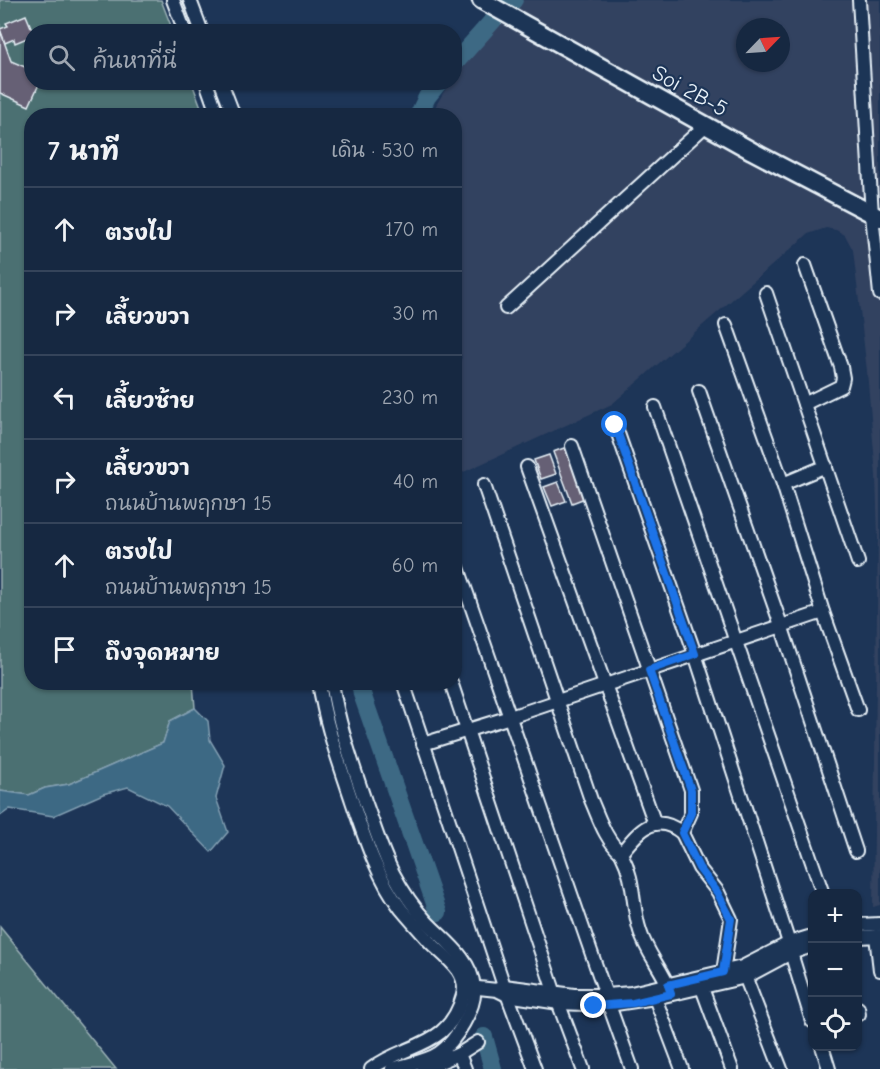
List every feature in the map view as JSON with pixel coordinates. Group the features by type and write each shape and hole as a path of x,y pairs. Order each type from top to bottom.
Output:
{"street":[{"path":"172,0 182,24"},
{"path":"190,0 199,24"},
{"name":"Soi 2B-5","path":"481,0 876,216"},
{"path":"859,0 880,294"},
{"path":"209,90 215,108"},
{"path":"224,90 231,108"},
{"path":"506,308 706,125"},
{"path":"804,404 841,386 843,378 842,367 805,265"},
{"path":"766,292 858,562"},
{"path":"726,325 783,484 822,612 858,710"},
{"path":"699,391 781,625 856,851"},
{"path":"655,407 821,889"},
{"path":"615,425 695,654 808,1005"},
{"path":"572,446 691,790 691,813 682,833"},
{"path":"783,484 826,466"},
{"path":"528,467 655,824"},
{"path":"484,485 591,800 606,834 621,853 631,877 638,927 643,942 652,954 669,989"},
{"path":"462,578 632,1069"},
{"path":"423,744 822,612"},
{"path":"321,690 334,748 380,876 413,924 451,961 470,987 557,998 607,1000 656,998 669,989 744,972 808,939"},
{"path":"334,690 346,746 393,873 425,920 453,946 463,960 470,987 466,1019 453,1040 439,1053 392,1069"},
{"path":"406,690 503,990 535,1069"},
{"path":"454,690 583,1069"},
{"path":"621,853 642,829 655,824 669,823 682,833 699,868 717,892 731,919 725,976"},
{"path":"862,927 879,932"},
{"path":"862,936 879,932"},
{"path":"879,932 880,970"},
{"path":"790,948 808,946"},
{"path":"744,972 781,1069"},
{"path":"607,1000 632,993 702,987 725,976"},
{"path":"371,1069 384,1059 422,1045 444,1029 470,987"},
{"path":"702,987 732,1069"},
{"path":"656,998 682,1069"},
{"path":"424,1069 459,1054 478,1042"},
{"path":"823,1051 829,1069"},
{"path":"459,1054 465,1069"}],"shaded area":[{"path":"521,0 880,0 880,905 873,907 878,537 876,475 853,250 845,235 836,230 826,228 808,234 612,404 462,473 462,108 435,108 445,90 462,90 462,66"},
{"path":"195,708 208,721 210,740 225,765 216,798 228,832 211,852 167,806 128,787 103,794 53,816 10,809 0,816 0,791 29,795 45,788 69,784 163,743 170,721"}],"green space":[{"path":"0,0 161,0 170,24 24,24 24,90 195,90 201,108 24,108 24,690 194,690 195,708 170,721 163,743 69,784 45,788 29,795 0,791"},
{"path":"0,927 116,1069 0,1069"}],"building":[{"path":"26,15 30,24 24,24 24,39 15,43 14,39 5,43 0,29 8,26 6,23"},
{"path":"0,30 11,61 24,67 24,90 36,90 29,106 0,93"},
{"path":"567,447 585,498 572,503 553,452"},
{"path":"549,455 556,474 541,479 534,460"},
{"path":"558,482 566,501 552,506 544,487"}],"waterway":[{"path":"507,7 514,0"},
{"path":"462,55 495,18"},
{"path":"422,108 433,90"},
{"path":"361,690 438,912"},
{"path":"484,1037 493,1069"}],"route":[{"path":"594,1006 633,1003 671,994 668,985 723,972 731,919 725,904 699,868 682,833 691,813 691,790 649,670 695,654 615,425"}]}
